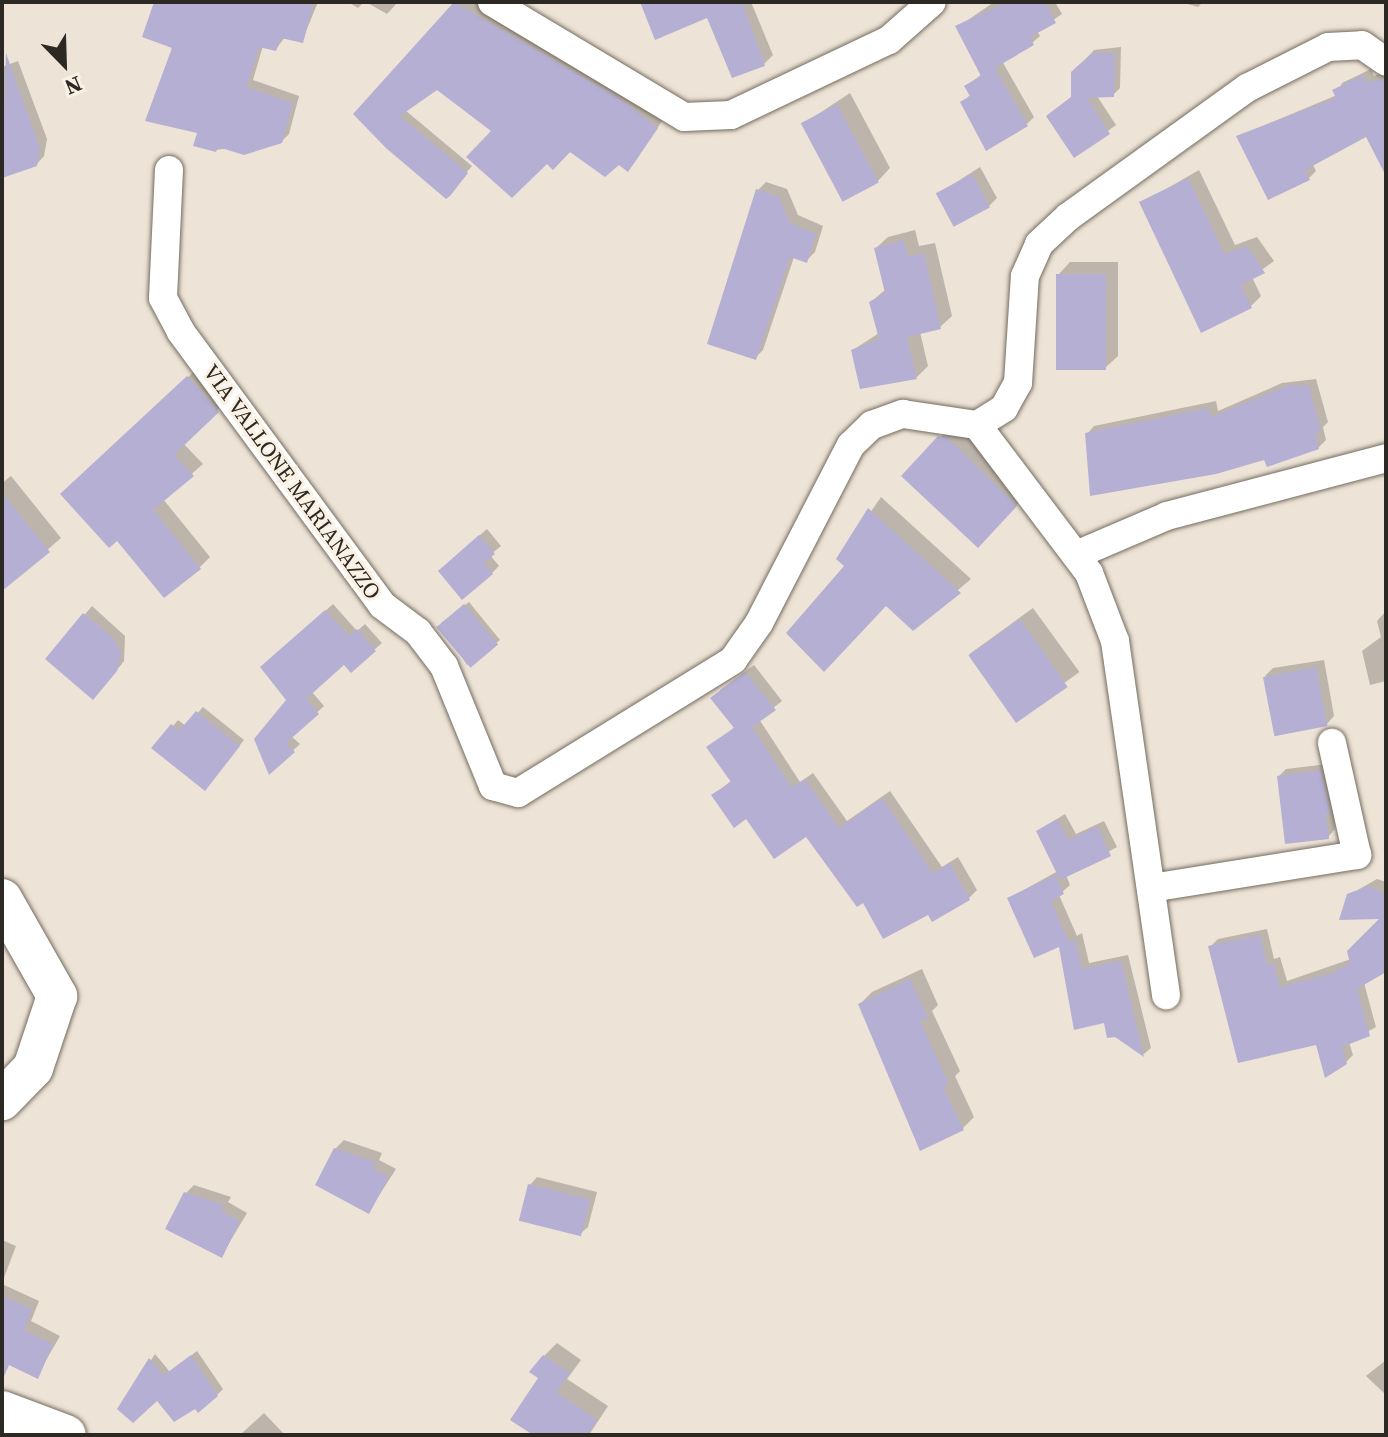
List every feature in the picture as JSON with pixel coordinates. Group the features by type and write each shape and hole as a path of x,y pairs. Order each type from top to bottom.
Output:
{"main road":[{"path":"2,899 57,996 33,1068 2,1100"},
{"path":"2,1411 66,1435"}],"street":[{"path":"492,2 684,117 731,115 889,40 932,2"},
{"path":"1166,995 1115,641 1089,573 977,425 1004,408 1018,383 1025,276 1039,244 1068,217 1247,88 1328,47 1362,45 1386,62"},
{"name":"VIA VALLONE MARIANAZZO","path":"169,170 163,298 175,321 382,605 418,632 444,666 493,786 518,793 733,660 759,623 851,445 872,425 903,414 977,425"},
{"path":"1076,555 1167,516 1386,458"},
{"path":"1151,888 1357,855 1332,743"}],"building":[{"path":"154,2 314,2 303,43 281,38 276,51 259,47 247,87 293,103 282,143 244,155 218,147 216,152 193,146 197,133 145,121 172,48 142,37"},
{"path":"454,2 620,99 658,128 628,172 619,165 605,177 570,152 553,170 547,164 512,198 466,157 491,131 437,90 400,116 468,173 450,196 446,199 386,148 353,114"},
{"path":"640,2 742,2 765,66 732,78 707,18 655,40"},
{"path":"1006,2 1045,2 1056,23 1030,37 1034,45 995,68 1028,126 986,151 960,102 970,96 964,86 981,76 955,26"},
{"path":"6,53 40,149 37,166 2,178"},
{"path":"1092,53 1115,53 1114,97 1087,98 1110,134 1074,158 1046,116 1071,97 1071,72"},
{"path":"1363,75 1366,82 1386,79 1386,176 1366,137 1305,170 1310,180 1268,200 1236,136 1336,98 1332,90"},
{"path":"837,104 879,183 843,202 801,123"},
{"path":"972,174 990,208 954,227 936,193"},
{"path":"1188,178 1225,254 1247,246 1265,273 1241,285 1252,308 1201,333 1139,202"},
{"path":"756,189 779,197 790,223 816,234 807,263 790,257 756,360 707,344"},
{"path":"904,240 908,257 924,253 941,329 907,337 917,379 860,389 851,350 879,339 869,302 885,293 874,248"},
{"path":"1056,274 1106,274 1106,370 1056,370"},
{"path":"187,376 219,412 174,455 194,476 153,510 201,569 164,598 117,541 109,548 60,494"},
{"path":"1289,385 1309,386 1321,431 1315,434 1319,449 1267,467 1264,460 1216,474 1090,496 1085,433 1209,408 1211,417"},
{"path":"938,436 948,438 1017,506 978,548 901,476"},
{"path":"2,493 50,552 2,591"},
{"path":"868,508 961,593 913,631 886,606 824,672 786,633 844,566 836,559"},
{"path":"479,535 495,554 484,563 493,574 462,600 438,571"},
{"path":"464,604 498,645 470,668 436,627"},
{"path":"325,610 349,636 357,629 376,651 351,673 344,665 306,699 319,714 286,743 295,752 269,775 254,739 286,700 260,667"},
{"path":"83,613 114,639 121,653 117,671 93,700 45,659"},
{"path":"1020,619 1068,687 1016,723 968,655"},
{"path":"1316,667 1327,726 1274,736 1263,677"},
{"path":"745,672 776,710 752,727 792,788 805,779 839,828 882,798 933,873 950,863 970,900 932,922 928,915 883,939 863,903 857,907 806,837 774,859 746,819 734,828 711,795 731,782 706,747 734,728 710,698"},
{"path":"196,711 240,746 205,791 151,748 171,724 179,731"},
{"path":"1321,770 1330,813 1326,814 1329,839 1285,844 1277,776"},
{"path":"1057,819 1069,840 1097,826 1111,856 1060,880 1036,831"},
{"path":"1055,875 1064,894 1051,901 1069,942 1075,939 1082,969 1121,961 1144,1057 1115,1037 1107,1038 1104,1023 1074,1030 1059,947 1034,958 1007,898"},
{"path":"1369,886 1386,895 1386,972 1357,989 1370,1036 1342,1047 1347,1064 1325,1078 1316,1045 1238,1063 1208,946 1260,935 1267,965 1273,963 1280,987 1333,973 1350,963 1347,951 1379,919 1339,920 1347,894"},
{"path":"910,979 928,1018 920,1021 949,1084 943,1087 964,1130 920,1151 858,1004"},
{"path":"334,1148 376,1162 372,1168 389,1177 369,1214 315,1185"},
{"path":"528,1184 590,1199 581,1236 519,1221"},
{"path":"184,1192 224,1205 221,1211 240,1221 222,1258 165,1229"},
{"path":"2,1296 32,1309 24,1330 53,1344 38,1379 9,1365 2,1381"},
{"path":"191,1355 218,1396 198,1413 195,1409 174,1422 157,1401 133,1423 117,1409 149,1358 164,1375"},
{"path":"543,1355 570,1373 556,1392 597,1420 587,1435 533,1435 510,1420 538,1378 529,1372"}]}
